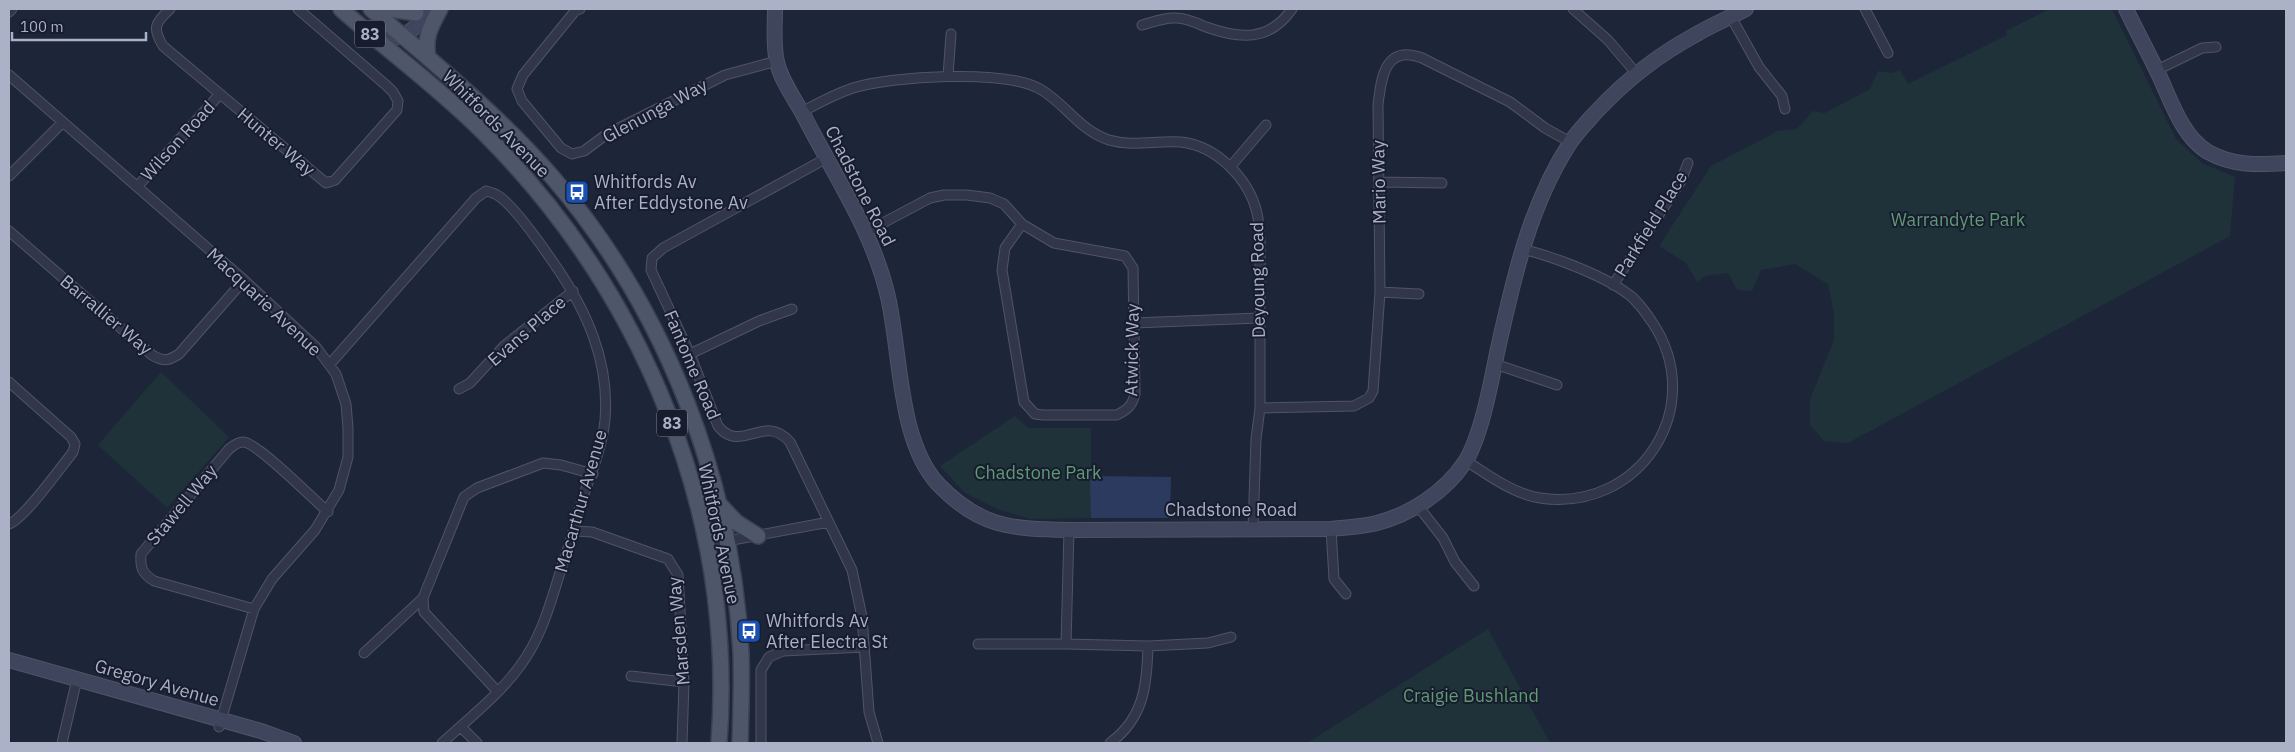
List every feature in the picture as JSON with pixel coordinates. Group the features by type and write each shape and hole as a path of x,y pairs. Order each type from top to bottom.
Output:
{"main road":[{"name":"Whitfords Avenue","path":"341,9 400,58 482,131 521,172 559,218 598,274 640,348 662,395 698,503 716,609 721,696 719,743"},
{"name":"Whitfords Avenue","path":"371,9 428,57 517,140 554,179 595,232 628,281 658,336 684,393 707,460 727,542 734,585 741,653 740,743"},
{"path":"390,9 418,11"},
{"path":"428,57 426,44 428,35 440,9"},
{"path":"718,502 736,522 758,536"}],"street":[{"path":"9,12 12,9"},
{"name":"Hunter Way","path":"170,9 157,21 156,32 163,46 321,181 326,182 335,180 340,175 397,110 398,101 387,86 298,9"},
{"path":"367,32 379,38 392,39 402,36 415,29 432,9"},
{"name":"Glenunga Way","path":"580,9 575,11 523,75 517,89 522,101 561,148 572,154 584,151 606,134 724,75 777,62"},
{"name":"Chadstone Road","path":"775,9 777,62 825,159 866,232 889,299 912,437 927,470 938,484 980,518 1002,526 1025,529 1069,530 1332,528 1375,524 1398,516 1418,506 1445,485 1466,461 1481,423 1523,250 1541,197 1570,142 1610,98 1636,73 1688,39 1746,9"},
{"path":"1142,25 1178,18 1217,31 1247,36 1273,29 1283,21 1292,9"},
{"path":"1572,9 1608,40 1636,73"},
{"path":"1865,9 1888,53"},
{"path":"2126,9 2182,123 2205,150 2223,159 2240,164 2286,163"},
{"path":"400,58 402,36 418,11"},
{"path":"1732,17 1759,67 1782,96 1785,109"},
{"path":"948,76 951,34"},
{"path":"2157,70 2202,48 2216,47"},
{"name":"Mario Way","path":"1260,408 1354,406 1369,398 1373,391 1380,292 1378,105 1380,85 1385,70 1391,61 1399,56 1411,54 1462,76 1510,102 1546,128 1570,142"},
{"name":"Macquarie Avenue","path":"9,75 244,280 316,347 330,364 346,404 348,457 339,490 328,512 315,530 272,579 254,609 220,724"},
{"name":"Deyoung Road","path":"802,112 837,94 854,88 913,78 948,76 1021,82 1039,88 1091,132 1110,140 1128,143 1183,142 1207,150 1231,166 1248,192 1257,213 1260,240 1260,408 1256,439 1253,529"},
{"name":"Wilson Road","path":"137,186 220,95"},
{"path":"9,176 63,122"},
{"path":"1231,166 1266,125"},
{"name":"Fantome Road","path":"825,159 656,253 650,264 651,270 690,354 718,426 723,432 736,437 768,430 782,434 790,442 843,550 854,578 862,616 869,712 878,743"},
{"name":"Parkfield Place","path":"1613,285 1682,181 1688,163"},
{"path":"1380,182 1442,184"},
{"name":"Macarthur Avenue","path":"330,364 476,198 486,191 497,195 528,228 572,291 592,328 604,377 605,420 593,474 583,499 575,531 547,617 532,648 519,668 461,727 442,743"},
{"name":"Atwick Way","path":"866,232 930,198 944,195 990,198 1004,204 1022,224 1054,243 1125,256 1133,268 1135,394 1132,404 1127,410 1117,415 1043,415 1035,414 1028,409 1024,402 1002,270 1005,248 1022,224"},
{"name":"Barrallier Way","path":"9,231 152,355 164,361 170,360 179,354 244,280"},
{"path":"1466,461 1510,488 1539,498 1564,499 1588,495 1614,486 1640,466 1657,446 1670,417 1674,393 1671,361 1661,336 1648,315 1633,298 1613,285 1548,256 1523,250"},
{"name":"Evans Place","path":"459,390 470,383 504,346 572,291"},
{"path":"1380,292 1419,294"},
{"path":"690,354 759,321 792,309"},
{"path":"1134,322 1259,318"},
{"path":"1495,364 1557,385"},
{"path":"9,382 71,437 75,444 73,452 26,510 14,522 9,524"},
{"name":"Stawell Way","path":"254,609 154,581 144,575 140,567 141,554 235,444 244,442 253,445 328,512"},
{"path":"364,653 423,598 464,497 477,488 544,463 561,465 593,474"},
{"path":"1418,506 1443,538 1455,562 1474,586"},
{"path":"706,545 829,522"},
{"path":"1332,528 1334,578 1346,594"},
{"path":"1066,644 1069,530"},
{"name":"Marsden Way","path":"575,531 592,532 668,559 678,576 684,682 682,743"},
{"path":"423,598 424,612 497,691"},
{"path":"978,644 1148,646 1208,643 1231,637"},
{"path":"1110,743 1133,720 1142,701 1147,682 1148,646"},
{"path":"761,743 762,670 769,657 783,651 864,647"},
{"name":"Gregory Avenue","path":"9,660 76,683 220,724 273,743"},
{"name":"Gregory Avenue","path":"9,668 76,683"},
{"path":"631,676 684,682"},
{"path":"62,743 76,683"},
{"name":"Gregory Avenue","path":"220,724 274,735 294,743"},
{"path":"461,727 477,743"}],"green space":[{"name":"Warrandyte Park","path":"2049,9 2112,9 2176,139 2202,163 2235,177 2230,236 1848,443 1824,441 1810,425 1810,399 1834,340 1834,313 1828,284 1795,264 1761,270 1752,291 1737,290 1728,273 1705,276 1697,282 1686,263 1659,246 1711,166 1778,131 1797,129 1813,111 1825,113 1870,89 1878,71 1892,73 1900,70 1908,84 2007,35 2006,31"},
{"path":"161,372 229,437 167,508 98,445"},
{"name":"Chadstone Park","path":"1015,416 1028,428 1091,428 1091,518 1030,519 997,509 965,493 940,466"},
{"name":"Craigie Bushland","path":"1488,629 1550,743 1307,743"}],"water":[{"path":"1090,476 1171,477 1170,518 1091,518"}],"place":[{"name":"Whitfords Av After Eddystone Av","path":"577,192"},
{"name":"Whitfords Av After Electra St","path":"749,631"}]}
